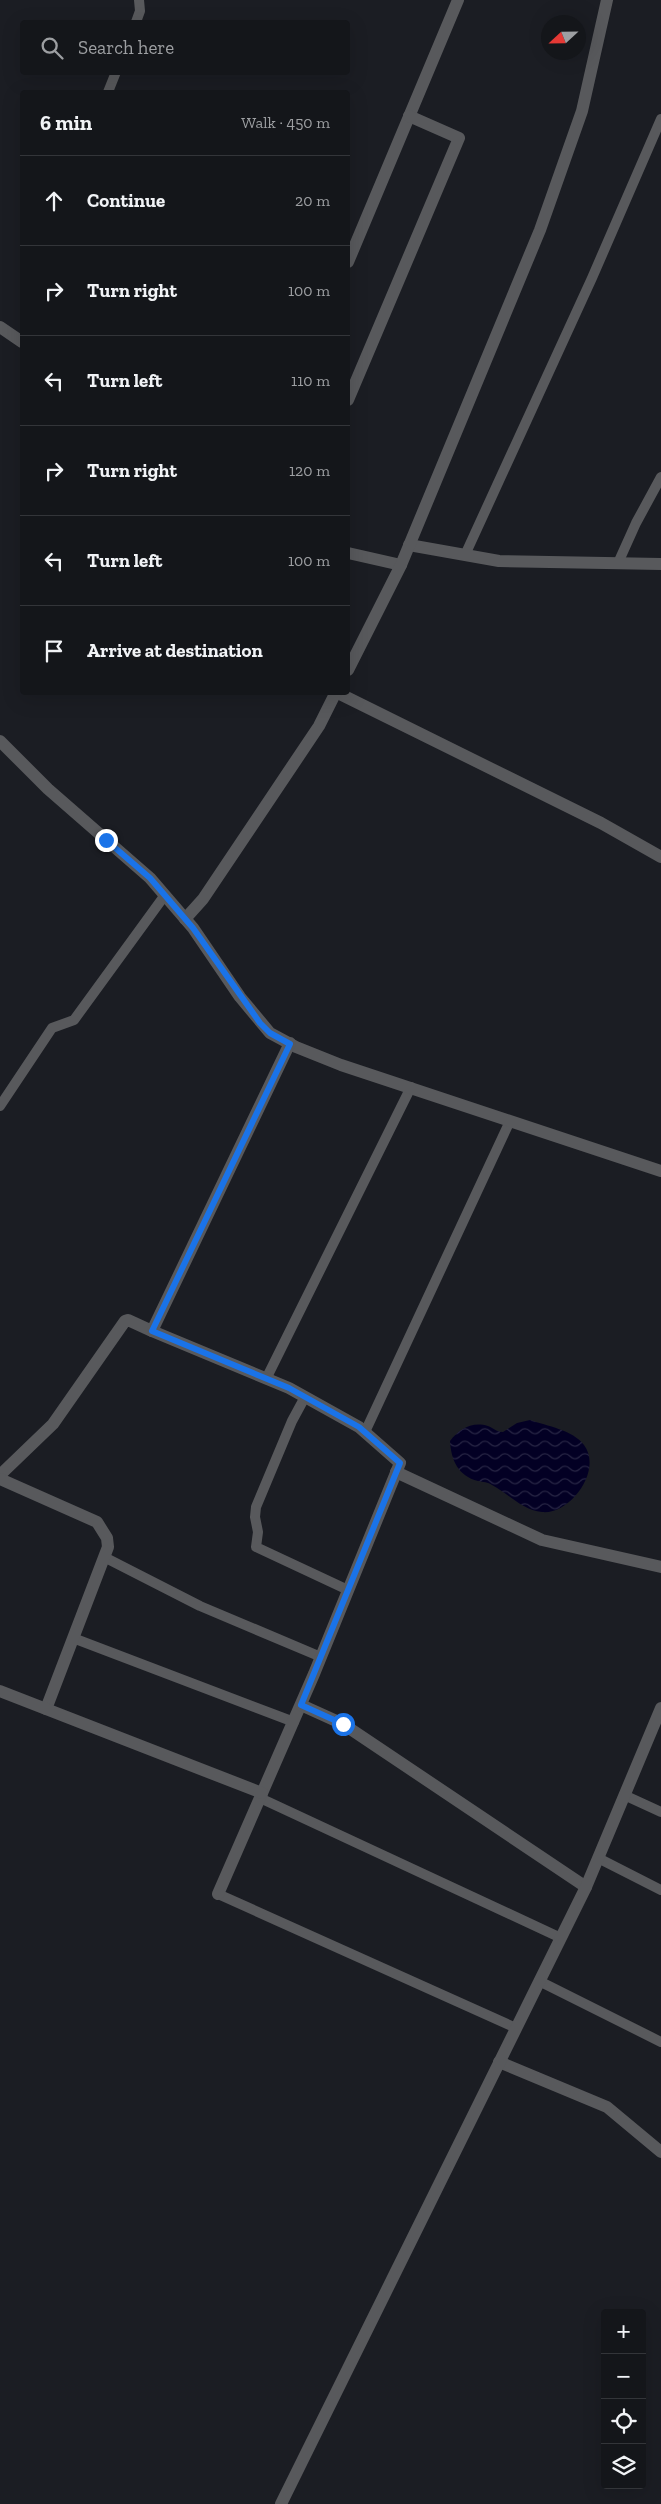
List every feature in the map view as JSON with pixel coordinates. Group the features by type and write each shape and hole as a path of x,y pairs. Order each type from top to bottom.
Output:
{"street":[{"path":"350,257 458,0"},
{"path":"350,666 401,565 540,230 582,111 607,0"},
{"path":"350,395 459,138 409,116"},
{"path":"0,327 20,341"},
{"path":"409,545 499,561 661,564"},
{"path":"350,553 401,565"},
{"path":"185,918 203,899 319,726 334,695"},
{"path":"342,695 601,823 661,857"},
{"path":"0,741 48,789 150,878 185,918 260,1023 270,1033 290,1044 341,1065 661,1172"},
{"path":"152,1331 290,1044"},
{"path":"46,1709 108,1547 107,1538 97,1522 0,1477 54,1424 125,1322 128,1320 266,1380 289,1388 365,1432 400,1463 294,1722 218,1894"},
{"path":"396,1472 542,1540 661,1567"},
{"path":"0,1691 261,1796"},
{"path":"301,1705 343,1724 586,1887"},
{"path":"281,2504 586,1887 661,1708"},
{"path":"499,2062 607,2106 661,2152"}],"lane":[{"path":"137,20 140,11 139,0"},
{"path":"109,90 115,75"},
{"path":"465,555 592,278 661,119"},
{"path":"618,564 636,523 661,477"},
{"path":"0,1106 52,1028 74,1020 165,896"},
{"path":"266,1380 410,1087"},
{"path":"365,1432 510,1121"},
{"path":"305,1397 292,1421 256,1508 258,1532 256,1547 348,1590"},
{"path":"104,1557 200,1606 321,1656"},
{"path":"73,1638 294,1722"},
{"path":"624,1795 661,1812"},
{"path":"261,1796 560,1938"},
{"path":"598,1858 661,1890"},
{"path":"218,1894 516,2028"},
{"path":"539,1981 661,2042"}],"water":[{"path":"530,1420 567,1432 584,1445 589,1455 589,1466 581,1489 573,1499 553,1511 535,1511 490,1484 471,1479 457,1466 452,1455 450,1441 466,1427 482,1425 503,1432 517,1423"}],"route":[{"path":"106,840 150,878 193,928 260,1023 270,1033 290,1044 152,1331 289,1388 359,1427 400,1463 301,1705 343,1724"}]}
